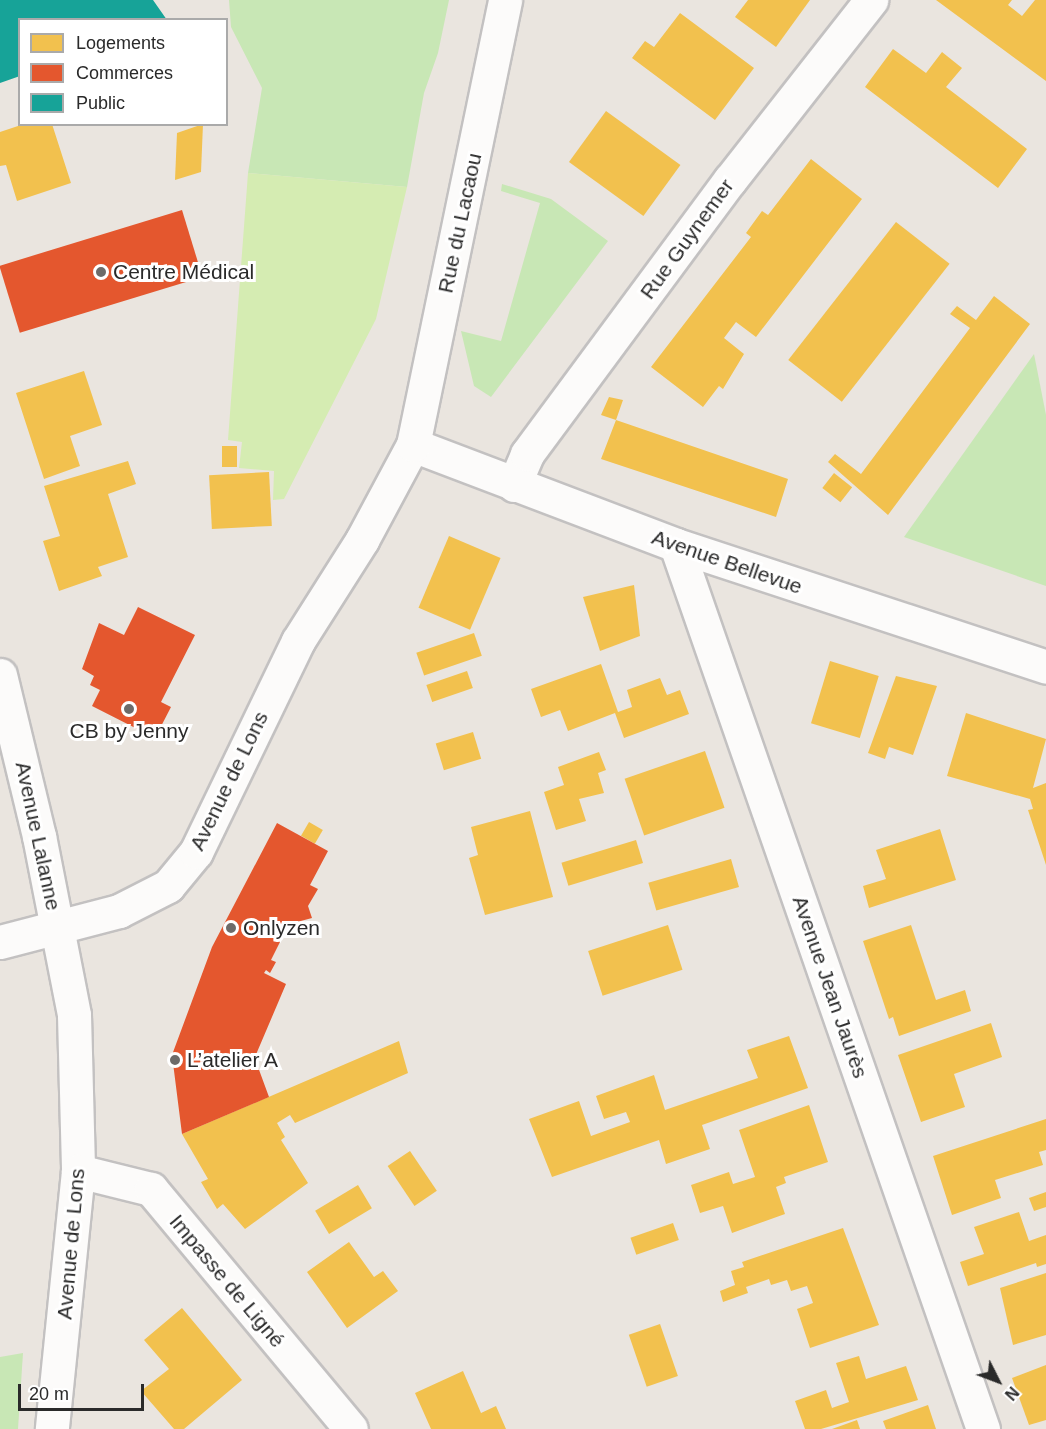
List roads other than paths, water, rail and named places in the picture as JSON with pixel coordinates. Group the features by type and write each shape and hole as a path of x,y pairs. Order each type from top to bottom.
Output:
{"street":[{"name":"Rue du Lacaou","path":"413,445 505,0"},
{"name":"Rue Guynemer","path":"514,485 527,454 730,180 871,0"},
{"name":"Avenue Bellevue","path":"413,445 676,545 1046,667"},
{"name":"Avenue de Lons","path":"52,1429 78,1171 74,1015 58,928 119,911 168,886 196,852 298,641 362,540 413,445"},
{"name":"Avenue Jean Jaurès","path":"676,545 983,1429"},
{"name":"Avenue Lalanne","path":"0,675 58,928"},
{"path":"0,942 58,928"},
{"name":"Impasse de Ligné","path":"78,1171 151,1190 351,1429"}],"place":[{"name":"Centre Médical","path":"101,272"},
{"name":"CB by Jenny","path":"129,709"},
{"name":"Onlyzen","path":"231,928"},
{"name":"L’atelier A","path":"175,1060"}]}
